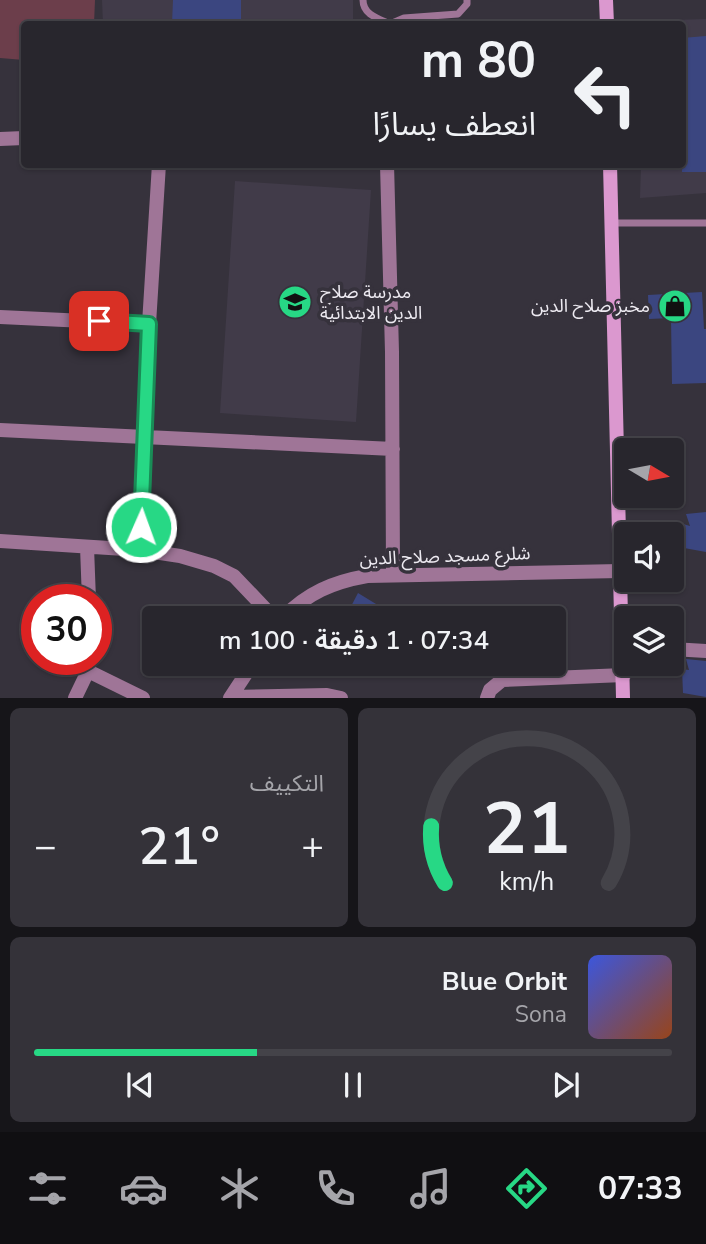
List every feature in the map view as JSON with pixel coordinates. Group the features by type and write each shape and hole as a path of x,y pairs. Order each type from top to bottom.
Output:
{"street":[{"path":"606,0 607,21"},
{"path":"0,139 21,138"},
{"path":"140,550 159,168"},
{"path":"387,168 393,575"},
{"path":"610,168 619,522"},
{"path":"0,317 149,324"},
{"path":"0,430 393,449"},
{"path":"0,541 140,550 180,556 214,566 233,576 262,606"},
{"path":"88,547 89,584"},
{"name":"شلرع مسجد صلاح الدين","path":"294,606 316,591 343,580 393,575 614,571"},
{"path":"684,650 706,651"},
{"path":"75,698 85,675"},
{"path":"105,675 143,698"},
{"path":"231,698 245,676"},
{"path":"487,698 490,690 502,680 624,676 623,698"},
{"path":"231,698 327,695 341,698"}],"lane":[{"path":"363,0 367,12 384,21"},
{"path":"397,21 404,18 458,15 467,0"},
{"path":"611,223 706,223"}],"shaded area":[{"path":"0,0 95,0 94,21 21,21 21,60 0,58"},
{"path":"102,0 353,0 353,21 103,21"},
{"path":"706,19 706,193 640,198 641,168 686,168 686,21 642,21"},
{"name":"مدرسة صلاح الدين الابتدائية","path":"235,181 371,190 356,422 220,413"}],"building":[{"path":"173,0 241,0 241,21 172,21"},
{"path":"706,36 706,172 682,172 682,168 686,168 686,38"},
{"path":"702,292 706,329 706,383 672,384 671,318 649,319 648,295"},
{"path":"706,512 706,552 684,548 684,524 690,526 686,514"},
{"path":"358,593 379,606 351,606"},
{"path":"686,659 706,661 706,697 683,693 684,669 689,670"}],"place":[{"name":"مدرسة صلاح الدين الابتدائية","path":"295,302"},
{"name":"مخبز صلاح الدين","path":"675,306"}],"route":[{"path":"99,321 149,324 141,527"}]}
